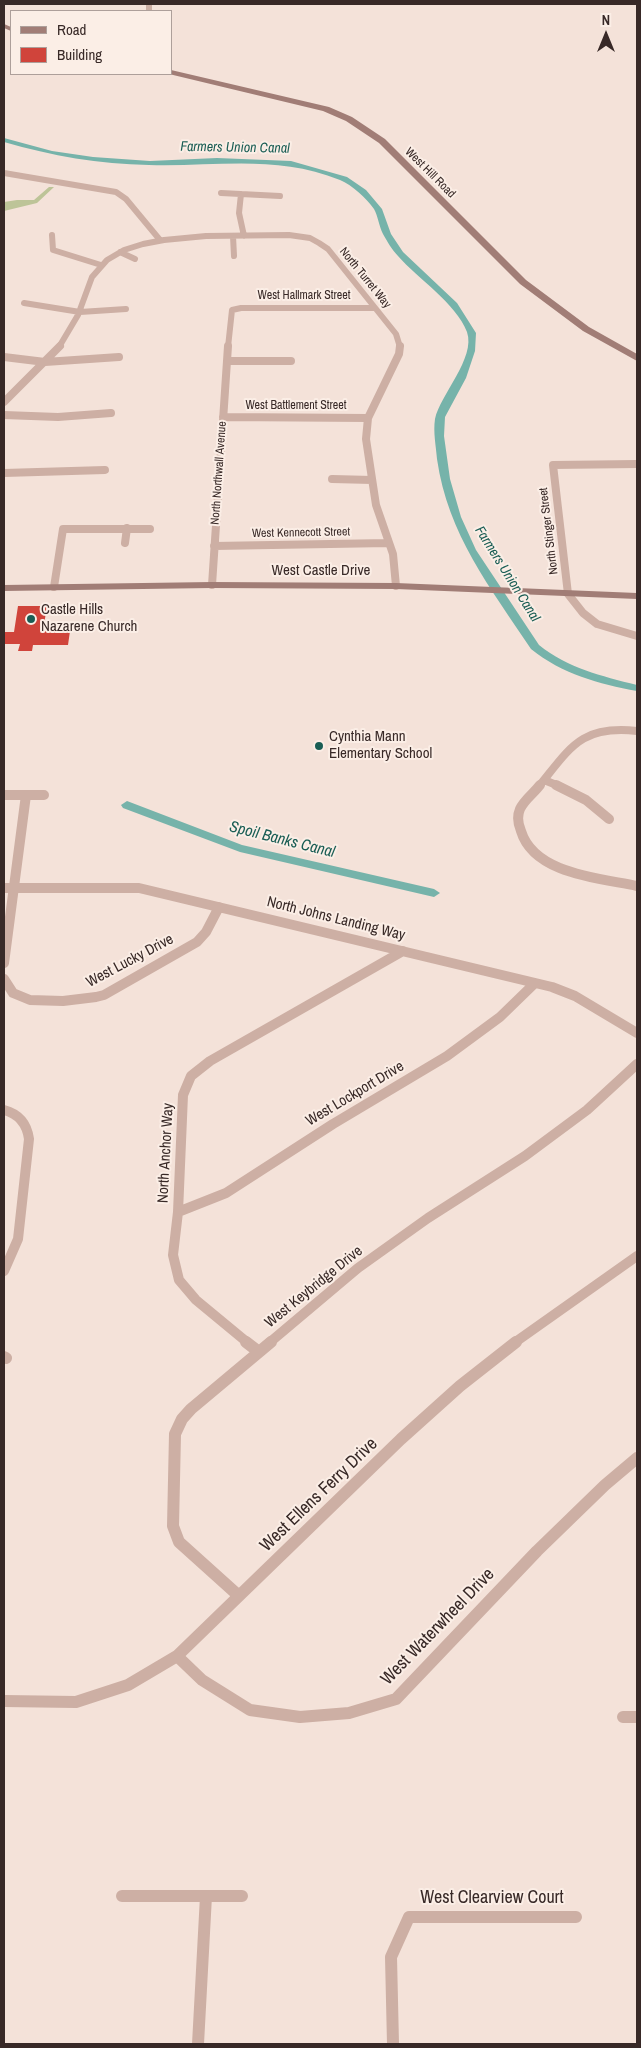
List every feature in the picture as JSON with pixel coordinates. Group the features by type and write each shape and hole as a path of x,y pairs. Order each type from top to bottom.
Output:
{"street":[{"name":"West Hill Road","path":"172,72 326,110 363,127 388,146 524,282 586,329 637,358"},
{"path":"4,173 116,192 126,199 160,240"},
{"path":"116,192 123,188"},
{"path":"221,193 280,196"},
{"path":"241,194 239,213 244,236"},
{"path":"4,402 45,362 64,340 80,312 91,279 101,265 53,250 52,235"},
{"path":"233,236 234,256"},
{"name":"North Turret Way","path":"101,265 120,252 160,240 233,236 303,236 317,240 328,249 396,334 400,346 399,354 368,418 366,439 376,505 395,564 396,586"},
{"path":"120,252 135,259"},
{"path":"24,303 80,312 126,309"},
{"name":"West Hallmark Street","path":"232,310 241,308 375,308"},
{"name":"North Northwall Avenue","path":"212,585 232,310"},
{"path":"4,356 45,362 119,357"},
{"path":"227,360 291,361"},
{"path":"4,415 58,417 111,413"},
{"name":"West Battlement Street","path":"223,417 368,418"},
{"name":"North Stinger Street","path":"568,594 553,465 637,464"},
{"path":"4,473 105,470"},
{"path":"332,480 372,480"},
{"path":"54,587 64,528 150,529"},
{"path":"125,543 127,528"},
{"name":"West Kennecott Street","path":"214,546 388,543"},
{"name":"West Castle Drive","path":"4,588 212,585 396,586 504,592 637,596"},
{"path":"568,594 579,611 590,621 608,629 637,636"},
{"path":"637,731 621,729 602,730 586,736 574,744 521,808 518,825 525,842 538,857 554,866 637,886"},
{"path":"544,780 582,796 594,804 609,819"},
{"path":"4,795 44,795"},
{"path":"4,963 9,888 26,795"},
{"name":"North Johns Landing Way","path":"9,888 139,888 536,983 575,996 637,1033"},
{"name":"West Lucky Drive","path":"5,984 21,998 87,1000 104,995 197,942 206,932 219,907"},
{"name":"North Anchor Way","path":"259,1352 196,1300 179,1280 173,1255 178,1212 183,1095 191,1076 210,1061 404,951"},
{"name":"West Lockport Drive","path":"178,1212 226,1193 333,1124 447,1056 500,1017 536,983"},
{"name":"West Keybridge Drive","path":"240,1596 179,1542 173,1526 175,1434 182,1419 191,1409 358,1268 428,1218 526,1156 588,1110 637,1064"},
{"path":"4,1110 21,1119 28,1130 29,1139 18,1239 4,1271"},
{"name":"West Ellens Ferry Drive","path":"4,1701 76,1702 128,1685 177,1656 401,1439 460,1386 529,1331 637,1256"},
{"name":"West Waterwheel Drive","path":"177,1656 202,1680 250,1710 300,1716 350,1713 396,1699 537,1551 605,1485 637,1458"},
{"path":"623,1717 637,1717"},
{"path":"122,1896 242,1896"},
{"path":"198,2044 206,1896"},
{"name":"West Clearview Court","path":"393,2044 391,1957 408,1917 576,1917"}],"green space":[{"path":"49,187 54,187 37,203 4,211 4,202 34,200"}],"building":[{"name":"Castle Hills Nazarene Church","path":"18,606 47,606 43,631 70,631 68,645 33,645 32,651 18,651 20,644 4,644 4,632 14,632"}],"waterway":[{"name":"Farmers Union Canal","path":"4,140 51,153 93,159 150,163 217,160 291,163 344,179 363,192 378,209 387,234 400,254 454,305 472,333 471,351 461,378 440,417 439,436 445,479 456,517 471,550 535,647 546,656 570,669 596,678 637,688"},
{"name":"Spoil Banks Canal","path":"127,805 240,848 434,893"}],"place":[{"name":"Castle Hills Nazarene Church","path":"31,619"},
{"name":"Cynthia Mann Elementary School","path":"319,746"}]}
